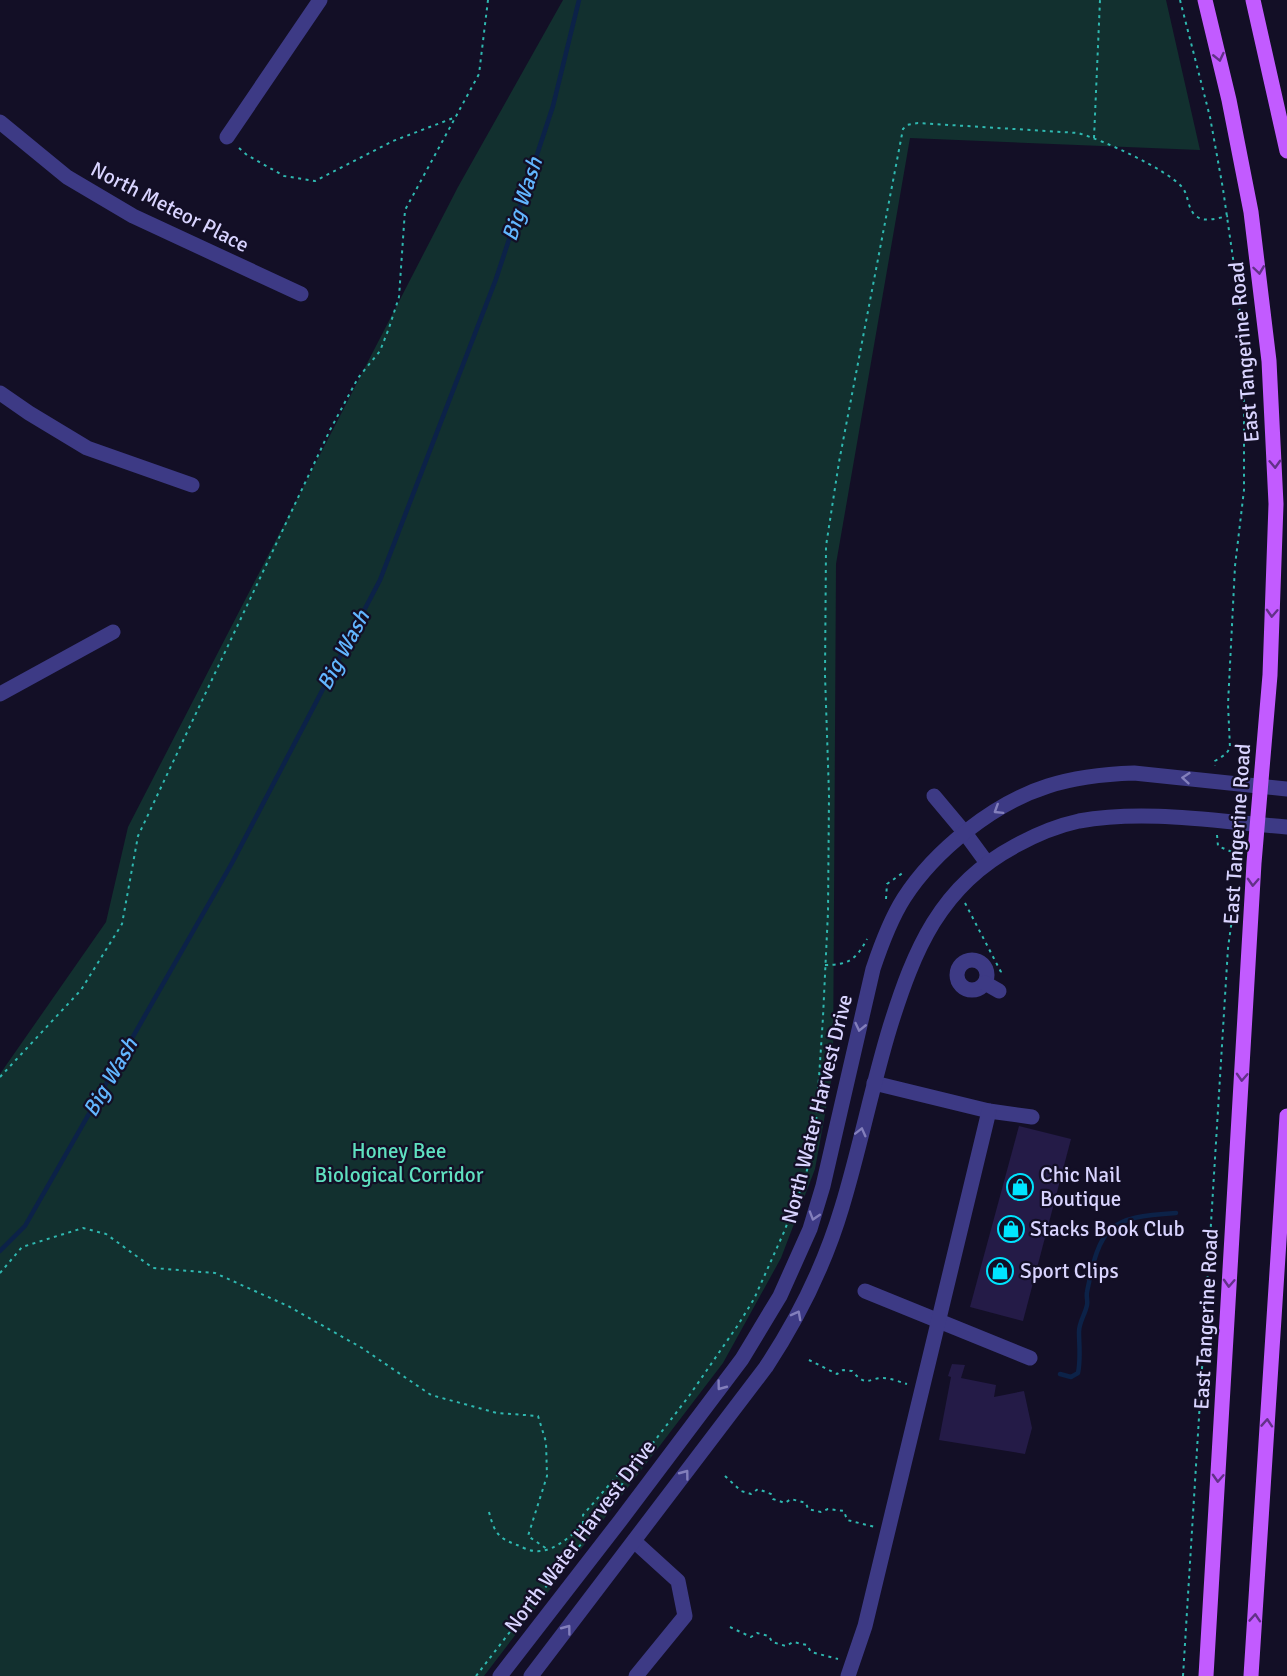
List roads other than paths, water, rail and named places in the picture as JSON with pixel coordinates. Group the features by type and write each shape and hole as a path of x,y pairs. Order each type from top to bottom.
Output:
{"main road":[{"name":"East Tangerine Road","path":"1205,0 1234,121 1251,212 1269,361 1275,483 1275,555 1270,675 1258,824 1206,1676"},
{"path":"1253,0 1287,151"},
{"path":"1251,1676 1287,1116"}],"street":[{"path":"227,137 320,0"},
{"name":"North Meteor Place","path":"0,122 67,177 133,216 301,294"},
{"path":"0,393 87,448 192,485"},
{"path":"0,694 113,632"},
{"name":"North Water Harvest Drive","path":"500,1676 742,1359 780,1296 810,1229 823,1186 873,969 881,945 900,905 917,880 946,849 1003,807 1024,796 1068,781 1089,776 1122,773 1215,780 1287,789"},
{"path":"934,796 987,863"},
{"path":"531,1676 766,1367 799,1312 819,1272 842,1207 873,1083 894,1013 917,950 936,918 958,889 987,863 1032,837 1077,822 1131,816 1287,826"},
{"path":"873,1083 989,1111 1032,1117"},
{"path":"851,1669 865,1626 989,1111"},
{"path":"865,1291 1030,1359"},
{"path":"634,1541 678,1581 685,1616 636,1676"}],"waterway":[{"name":"Big Wash","path":"0,1251 25,1226 232,863 380,580 496,279 553,106 579,0"},
{"path":"1060,1374 1071,1377 1078,1373 1079,1328 1087,1305 1092,1270 1103,1239 1121,1222 1176,1213"}],"place":[{"name":"Chic Nail Boutique","path":"1020,1187"},
{"name":"Stacks Book Club","path":"1011,1229"},
{"name":"Sport Clips","path":"1000,1271"}],"park label":[{"name":"Honey Bee Biological Corridor","path":"399,1163"}]}
